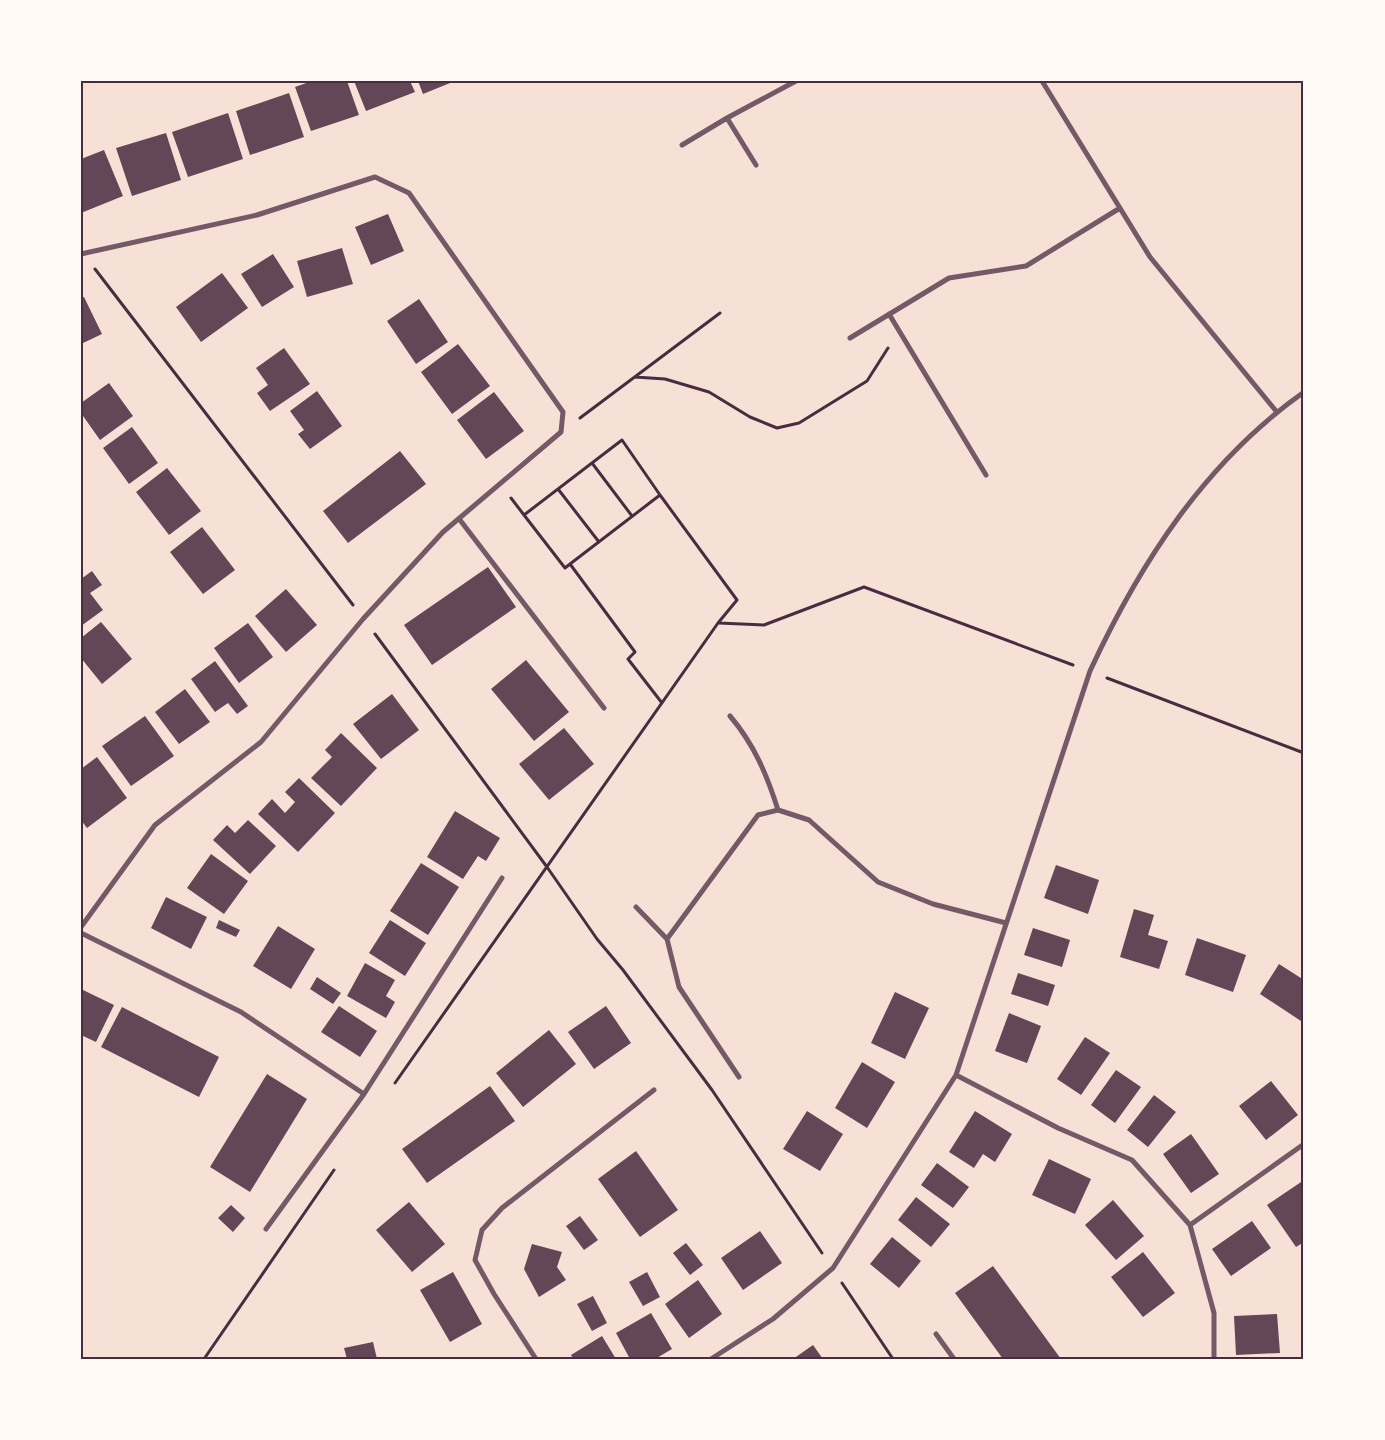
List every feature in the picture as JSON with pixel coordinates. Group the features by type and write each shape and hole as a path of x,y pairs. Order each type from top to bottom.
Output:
{"street":[{"path":"682,145 727,118 796,81"},
{"path":"1042,81 1150,257 1276,411"},
{"path":"727,118 756,165"},
{"path":"81,927 155,825 261,742 363,619 443,532 460,520 561,432 563,412 409,193 374,177 257,215 82,254"},
{"path":"850,338 949,278 1026,266 1120,208"},
{"path":"889,314 986,476"},
{"path":"711,1359 773,1318 833,1268 956,1075 1090,671 1134,582 1164,536 1198,491 1276,411 1304,392"},
{"path":"460,520 604,708"},
{"path":"730,716 747,736 766,774 778,810"},
{"path":"667,939 758,814 778,810 809,820 878,882 933,904 1006,923"},
{"path":"266,1229 364,1094 502,878"},
{"path":"636,907 667,939 679,987 739,1077"},
{"path":"81,933 241,1012 364,1094"},
{"path":"956,1075 1058,1128 1132,1160 1190,1225 1214,1313 1214,1359"},
{"path":"536,1359 494,1294 475,1260 482,1230 502,1208 654,1090"},
{"path":"1190,1225 1304,1144"},
{"path":"936,1334 954,1359"}],"path":[{"path":"82,254 363,619 547,867 597,939 623,970 712,1090 893,1359"},
{"path":"561,432 720,313"},
{"path":"635,377 665,379 709,392 750,416 777,428 799,423 867,382 888,350 889,314"},
{"path":"394,1086 718,623 737,600 622,440 524,515 565,568 660,495"},
{"path":"592,463 632,516"},
{"path":"558,489 599,542"},
{"path":"570,564 635,652 628,659 662,703"},
{"path":"718,623 764,625 864,586 1304,752"},
{"path":"204,1359 337,1166"}],"building":[{"path":"312,81 347,81 359,115 311,131 295,87"},
{"path":"354,81 410,81 415,92 366,111"},
{"path":"418,81 455,81 423,94"},
{"path":"289,93 304,137 250,155 236,111"},
{"path":"228,113 243,159 188,177 172,132"},
{"path":"166,133 181,180 132,196 116,148"},
{"path":"104,150 123,196 81,213 81,159"},
{"path":"388,214 404,251 371,265 355,227"},
{"path":"342,248 353,284 307,297 297,261"},
{"path":"273,254 294,287 262,307 241,274"},
{"path":"222,273 248,308 201,342 176,307"},
{"path":"84,297 102,334 81,344 81,298"},
{"path":"419,299 448,342 416,364 387,321"},
{"path":"458,344 490,386 452,414 421,372"},
{"path":"284,348 310,384 270,411 257,393 268,385 256,368"},
{"path":"109,383 133,416 100,440 81,413 81,403"},
{"path":"317,391 342,426 310,449 298,434 304,430 290,411"},
{"path":"494,392 524,431 486,459 457,420"},
{"path":"132,427 158,463 129,484 103,448"},
{"path":"400,451 426,484 348,543 323,511"},
{"path":"167,468 201,511 169,535 136,492"},
{"path":"202,527 235,570 203,594 170,552"},
{"path":"488,567 516,607 432,665 404,625"},
{"path":"92,571 102,585 90,593 103,610 81,626 81,579"},
{"path":"286,589 317,625 286,652 255,616"},
{"path":"101,622 132,659 102,684 81,658 81,638"},
{"path":"248,623 273,657 239,683 214,648"},
{"path":"526,660 569,712 534,741 491,689"},
{"path":"215,661 248,706 237,714 228,703 215,712 191,679"},
{"path":"185,689 210,722 179,744 155,712"},
{"path":"392,694 419,730 381,759 353,724"},
{"path":"145,716 174,756 131,786 102,746"},
{"path":"564,728 594,764 549,800 519,764"},
{"path":"341,733 377,768 341,806 311,778 332,757 325,750"},
{"path":"97,757 127,798 87,828 81,820 81,769"},
{"path":"299,778 335,813 298,852 258,814 272,799 285,813 295,802 285,792"},
{"path":"455,811 500,838 486,861 478,856 463,879 427,857"},
{"path":"248,820 276,846 250,874 213,840 227,825 235,833"},
{"path":"211,854 248,881 224,914 187,888"},
{"path":"421,863 459,887 428,935 390,911"},
{"path":"1056,865 1099,880 1088,914 1044,898"},
{"path":"166,897 207,917 191,949 151,928"},
{"path":"1134,909 1154,915 1148,935 1168,941 1159,969 1120,957"},
{"path":"219,920 240,930 236,937 216,928"},
{"path":"390,920 426,943 405,976 369,953"},
{"path":"278,926 315,949 291,989 253,966"},
{"path":"1033,928 1070,940 1062,967 1024,955"},
{"path":"1197,938 1246,955 1233,992 1185,975"},
{"path":"365,963 395,980 386,996 395,1002 386,1018 347,996"},
{"path":"1279,964 1304,980 1304,1023 1260,994"},
{"path":"1018,973 1055,985 1048,1006 1011,994"},
{"path":"317,977 341,993 333,1004 310,989"},
{"path":"81,989 114,1005 96,1042 81,1035"},
{"path":"895,992 929,1008 905,1059 871,1043"},
{"path":"339,1006 377,1031 360,1057 321,1032"},
{"path":"606,1006 631,1043 594,1069 568,1032"},
{"path":"122,1007 219,1057 199,1097 101,1047"},
{"path":"1009,1013 1041,1026 1027,1063 995,1051"},
{"path":"549,1030 576,1064 523,1107 496,1073"},
{"path":"1085,1037 1110,1053 1081,1095 1057,1079"},
{"path":"862,1062 895,1082 867,1128 835,1108"},
{"path":"1116,1070 1141,1087 1115,1123 1091,1105"},
{"path":"267,1074 307,1099 250,1192 210,1167"},
{"path":"1271,1081 1298,1115 1266,1140 1239,1106"},
{"path":"490,1086 515,1121 427,1183 402,1149"},
{"path":"1154,1095 1176,1112 1148,1147 1127,1130"},
{"path":"807,1111 843,1134 820,1171 783,1149"},
{"path":"975,1111 1012,1134 995,1162 983,1154 974,1168 949,1152"},
{"path":"1191,1134 1219,1174 1191,1193 1163,1154"},
{"path":"636,1151 678,1210 640,1237 598,1179"},
{"path":"1049,1159 1091,1179 1075,1214 1032,1195"},
{"path":"937,1163 969,1187 953,1208 921,1185"},
{"path":"1304,1180 1304,1242 1296,1247 1267,1205"},
{"path":"916,1197 950,1224 931,1247 898,1220"},
{"path":"1113,1200 1144,1236 1116,1260 1085,1225"},
{"path":"409,1202 445,1244 412,1272 376,1230"},
{"path":"231,1205 245,1218 233,1232 218,1218"},
{"path":"580,1216 598,1240 584,1250 566,1226"},
{"path":"1252,1221 1271,1248 1231,1276 1212,1249"},
{"path":"760,1231 782,1263 743,1290 721,1258"},
{"path":"892,1237 921,1261 899,1288 870,1264"},
{"path":"686,1243 703,1265 690,1275 673,1253"},
{"path":"532,1244 562,1252 557,1267 566,1280 539,1297 524,1269"},
{"path":"1143,1252 1175,1293 1143,1317 1111,1277"},
{"path":"993,1266 1061,1359 1003,1359 955,1293"},
{"path":"453,1272 482,1324 450,1342 420,1290"},
{"path":"647,1272 660,1297 643,1306 629,1282"},
{"path":"698,1280 722,1314 689,1338 665,1304"},
{"path":"593,1296 607,1323 592,1331 577,1304"},
{"path":"651,1313 672,1349 655,1359 630,1359 616,1333"},
{"path":"1277,1314 1280,1353 1236,1355 1234,1316"},
{"path":"602,1336 616,1359 573,1359 571,1355"},
{"path":"373,1342 377,1359 347,1359 344,1348"},
{"path":"813,1345 823,1359 793,1359"}]}
